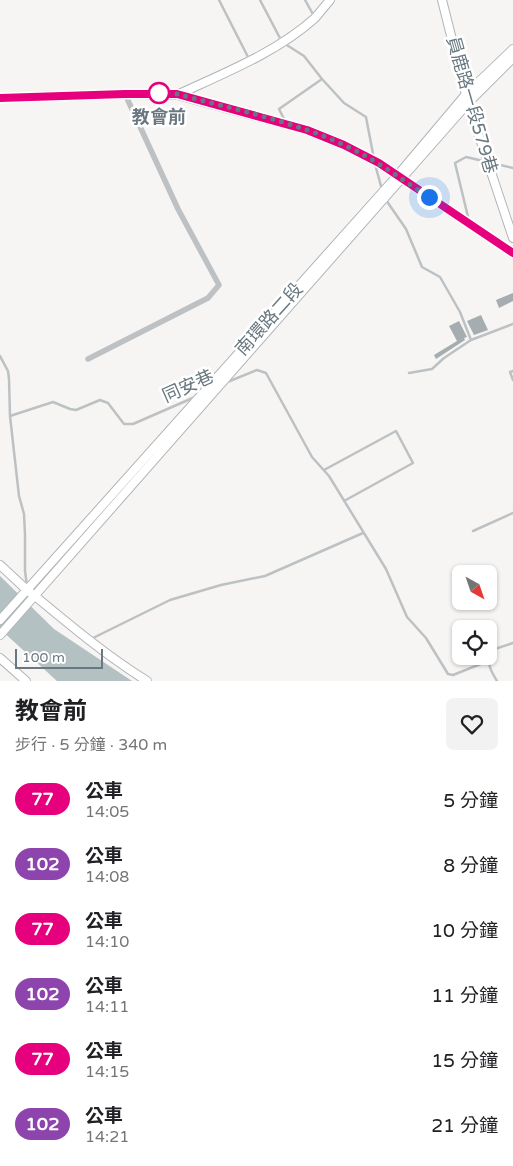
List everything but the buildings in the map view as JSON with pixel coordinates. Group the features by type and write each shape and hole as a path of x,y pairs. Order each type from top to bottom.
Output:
{"street":[{"path":"177,94 250,60 282,42 315,17 330,0"},
{"name":"員鹿路一段579巷","path":"442,0 468,103 513,238"},
{"name":"南環路二段","path":"399,178 467,93 513,48"},
{"name":"南環路二段","path":"0,634 221,384 399,178 468,103 513,58"},
{"path":"88,359 208,298 218,285 178,209 125,94"},
{"path":"0,98 177,94 307,130 374,160 513,253"},
{"name":"南環路二段","path":"0,620 200,395 206,391 384,195"},
{"path":"0,565 25,593 120,664 147,681"},
{"path":"0,658 26,681"}],"lane":[{"path":"219,0 250,60"},
{"path":"260,0 282,42 304,56 344,103 366,117 374,160 384,195 406,230 422,267 440,278 460,312 471,340"},
{"path":"305,0 315,17"},
{"path":"287,125 279,109 322,79"},
{"path":"470,224 455,163 466,157 488,164 513,168"},
{"path":"409,373 432,369 444,358 471,340 513,324"},
{"path":"0,356 8,371 10,416 19,496 24,514 25,593"},
{"name":"同安巷","path":"10,416 53,402 76,410 100,400 108,402 124,424 133,424 221,384 257,370 266,373 312,457 324,470 386,569 407,617 426,638 448,674 453,675 478,665"},
{"path":"513,371 510,372 513,380"},
{"path":"324,470 396,431 413,463 344,501"},
{"path":"473,532 513,513"},
{"path":"89,641 170,600 265,576 363,533"},
{"path":"497,648 513,643"},
{"path":"489,665 497,681"}],"shaded area":[{"path":"0,576 54,629 132,681 57,681 0,629"}],"bus line":[{"name":"77","path":"0,98 177,94 307,130 344,145 379,163 513,253"}],"place":[{"name":"教會前","path":"159,93"}],"route":[{"path":"159,93 177,94 307,130 374,160 429,197"}]}
